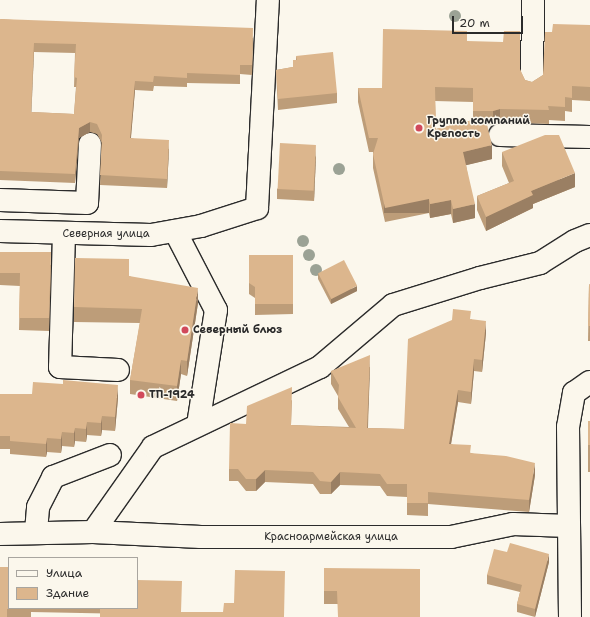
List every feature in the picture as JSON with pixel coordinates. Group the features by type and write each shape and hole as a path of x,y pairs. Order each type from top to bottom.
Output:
{"street":[{"name":"Северная улица","path":"0,231 64,234 151,235 201,226 257,208 268,0"},
{"path":"532,83 533,0"},
{"path":"500,135 590,137"},
{"path":"0,200 87,203 90,144"},
{"path":"22,232 23,201"},
{"path":"175,231 216,310 198,425"},
{"path":"64,234 60,367 118,370"},
{"path":"93,532 154,447 320,367 394,305 480,278 540,263 575,240 590,235"},
{"path":"570,617 568,427 570,408 574,393 590,382"},
{"path":"36,531 38,507 53,477 110,455"},
{"name":"Красноармейская улица","path":"0,534 36,531 201,537 451,537 513,524 569,526"}],"building":[{"path":"0,19 253,28 252,65 240,65 240,75 187,73 187,78 154,76 153,82 135,81 130,138 169,140 167,179 100,175 102,135 97,124 90,122 79,128 75,174 0,171","holes":["34,43 76,44 74,77 77,78 74,114 31,112"]},
{"path":"553,24 590,25 590,87 572,86 572,98 565,97 565,107 548,106 549,110 500,109 493,111 473,111 473,88 435,87 436,129 485,117 492,145 463,152 475,204 453,209 451,200 430,204 429,199 385,208 373,154 378,138 369,138 358,88 382,88 383,29 467,31 467,41 503,42 504,31 520,31 520,69 525,80 532,82 543,75 545,32 552,32"},
{"path":"333,52 337,93 278,99 276,70 293,67 293,60 297,60 296,56"},
{"path":"545,135 559,135 575,173 531,191 533,195 486,217 477,196 514,181 502,152"},
{"path":"280,143 316,145 314,191 278,189"},
{"path":"0,252 51,252 49,318 19,318 20,273 0,273"},
{"path":"249,255 293,255 293,304 255,304 255,287 249,283"},
{"path":"75,258 129,259 129,276 198,288 187,361 181,360 177,386 130,380 142,309 74,307"},
{"path":"344,260 357,286 331,299 318,273"},
{"path":"590,284 590,326 588,326 589,285"},
{"path":"453,309 471,311 470,319 486,321 482,360 474,359 471,392 458,390 449,444 471,445 470,453 506,456 535,463 529,500 428,492 428,503 407,503 407,484 387,484 380,474 340,472 331,482 320,481 313,472 265,470 256,479 246,479 238,469 229,469 230,423 246,424 247,406 292,387 291,425 356,428 338,397 339,385 331,371 370,355 367,428 404,429 408,339 452,320"},
{"path":"63,380 118,385 115,417 102,416 101,423 87,422 86,429 75,428 74,433 62,432 61,439 47,438 46,444 10,441 10,436 0,436 0,394 32,394 33,382 63,384"},
{"path":"588,421 590,421 590,445 588,445"},
{"path":"510,543 549,554 535,609 517,604 522,585 487,575 494,549 507,552"},
{"path":"0,567 8,567 7,617 0,617"},
{"path":"324,568 420,569 420,617 338,617 337,591 324,591"},
{"path":"235,570 285,571 284,617 100,617 100,609 138,609 138,580 182,581 181,612 223,612 224,603 234,603"}],"place":[{"name":"Группа компаний Крепость","path":"419,128"},
{"name":"Северный блюз","path":"185,330"},
{"name":"ТП-1924","path":"141,395"}]}
